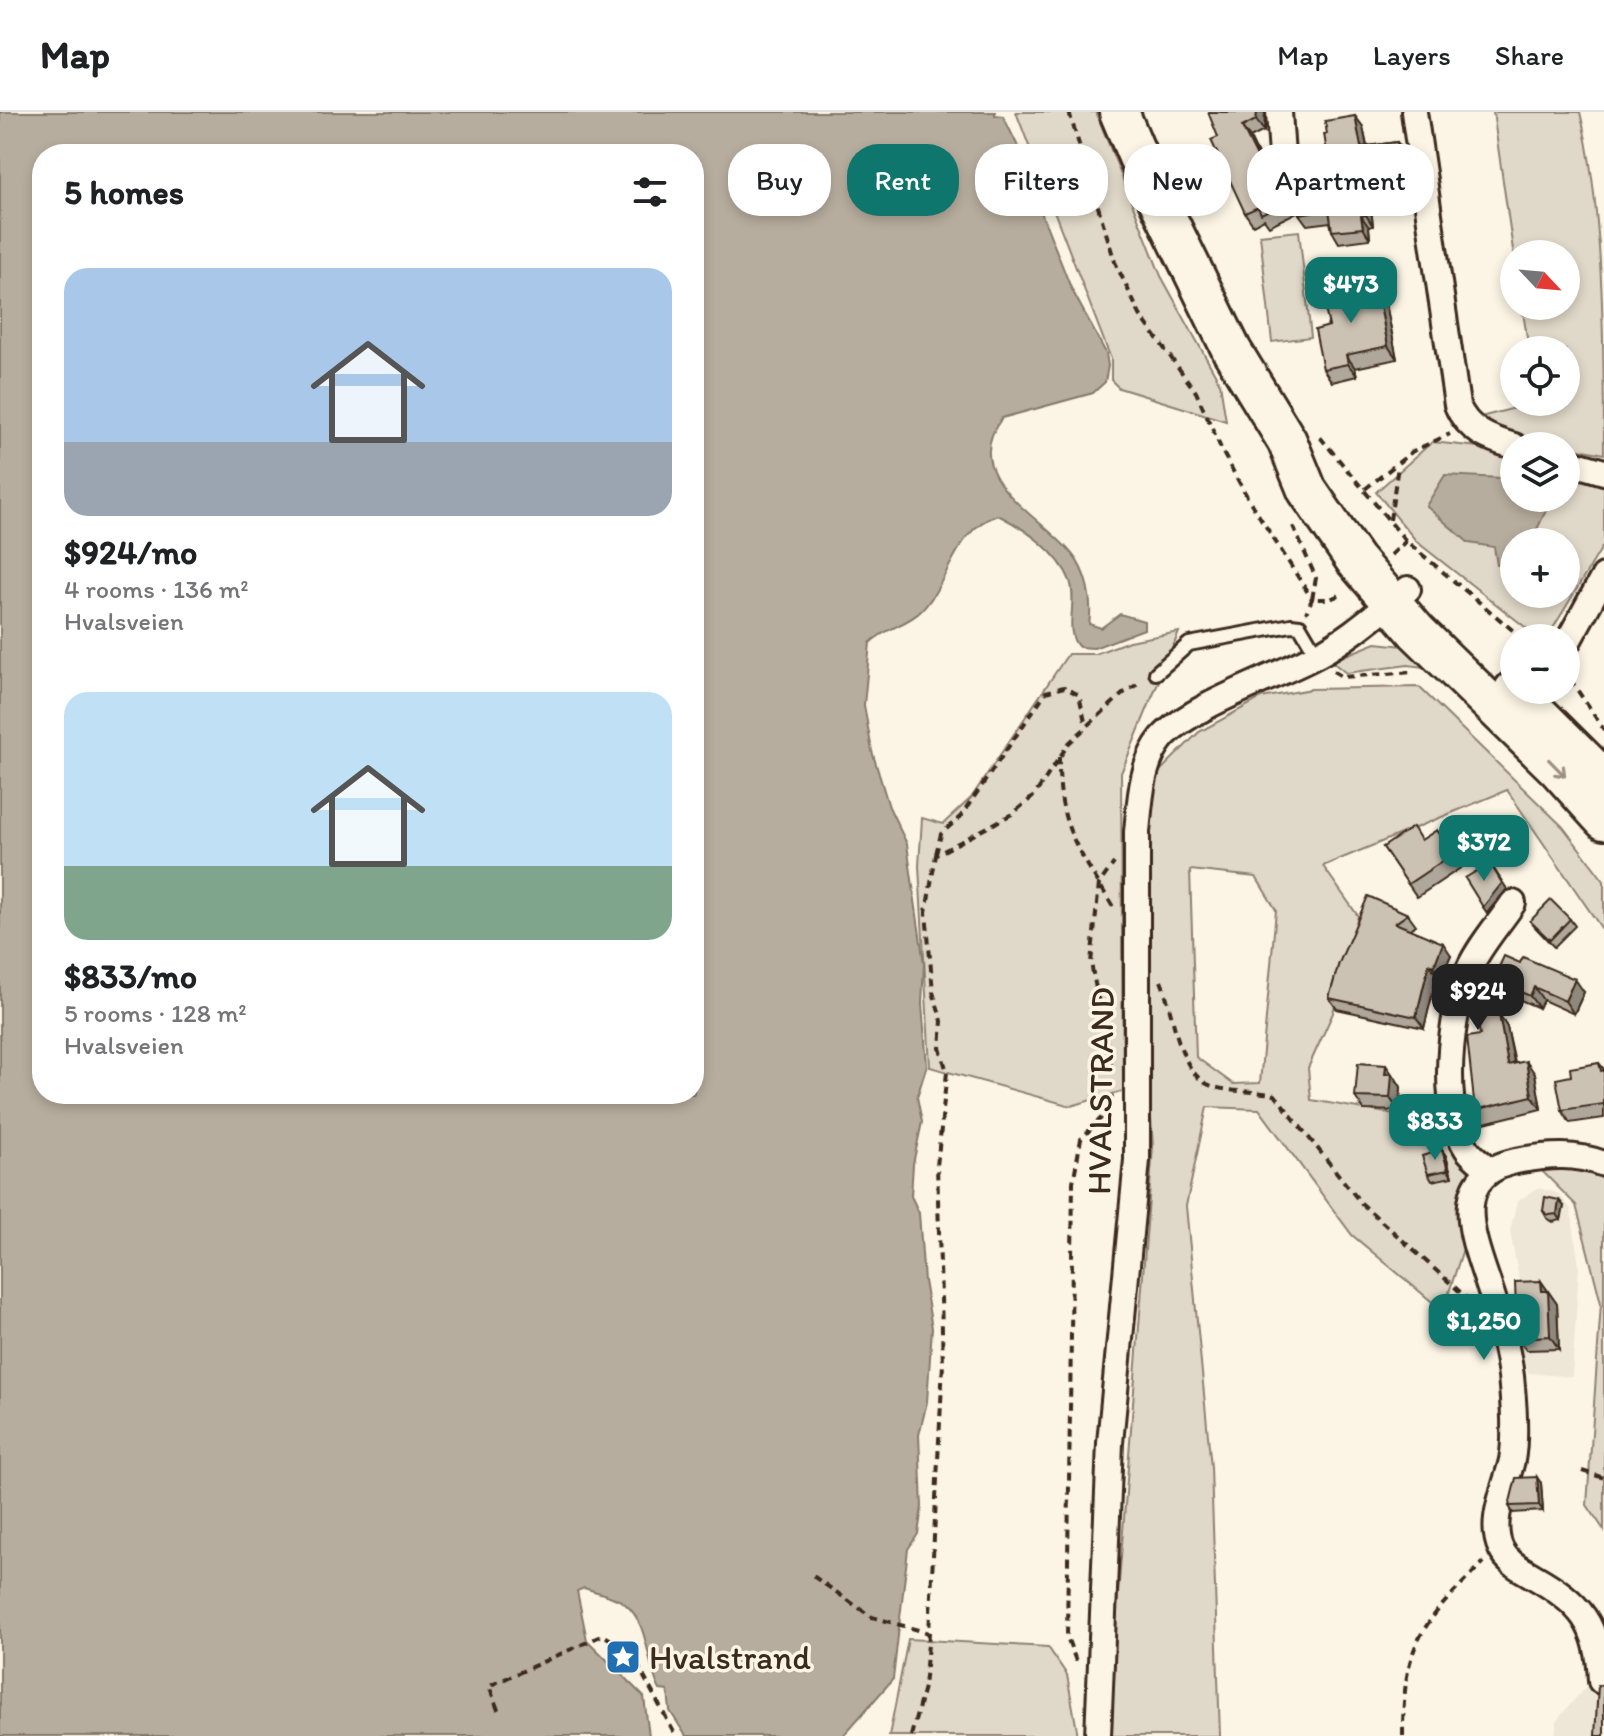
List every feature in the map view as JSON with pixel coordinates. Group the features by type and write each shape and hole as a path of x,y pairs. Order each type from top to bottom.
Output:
{"main road":[{"path":"1119,112 1195,279 1251,384 1303,439 1399,596 1500,682"},
{"path":"1522,704 1557,768 1604,820"},
{"path":"1525,704 1604,779"}],"street":[{"path":"1279,112 1281,144"},
{"path":"1414,112 1457,405 1472,428 1500,442"},
{"path":"1580,465 1604,472"},
{"path":"1578,624 1604,576"},
{"name":"HVALSTRAND","path":"1098,1736 1110,1443 1137,1160 1137,832 1142,788 1149,762 1162,738 1191,717 1317,655 1360,630 1399,596"},
{"path":"1490,1170 1467,1149 1457,1121 1451,1092 1451,1042 1470,966 1513,903"},
{"path":"1601,1681 1594,1629 1579,1608 1511,1563 1500,1546 1498,1510 1512,1459 1512,1386 1502,1330 1471,1238 1469,1217 1473,1192 1490,1170 1557,1154 1604,1164"}],"lane":[{"path":"1156,673 1189,644 1300,626 1317,655"}],"path":[{"path":"1069,112 1115,262 1140,315 1196,392 1236,477 1312,599"},
{"path":"1365,489 1413,451 1472,428"},
{"path":"1303,439 1365,489 1406,541 1505,624"},
{"path":"1390,520 1398,463"},
{"path":"1287,513 1316,578 1312,599 1300,626"},
{"path":"1391,555 1406,541"},
{"path":"1312,599 1330,599 1342,594"},
{"path":"1317,655 1343,677 1427,674"},
{"path":"936,855 1012,814 1034,796 1059,756 1086,726 1125,692 1156,673"},
{"path":"913,1736 924,1687 929,1633 943,1364 937,1166 947,1072 940,1048 942,1021 933,992 926,912 941,834 961,816 1046,692 1064,687 1073,690 1083,705 1086,726"},
{"path":"1580,694 1604,730"},
{"path":"1059,756 1059,794 1067,832 1114,909"},
{"path":"1078,1665 1067,1637 1073,1182 1081,1139 1109,1110 1114,1081 1091,963 1099,884 1137,832"},
{"path":"1136,946 1158,975 1172,1005 1178,1045 1195,1075 1212,1086 1275,1095 1361,1203 1502,1330"},
{"path":"1582,1471 1604,1478"},
{"path":"1403,1736 1407,1662 1432,1613 1500,1546"},
{"path":"813,1576 872,1617 929,1633"},
{"path":"498,1710 489,1686 603,1635 630,1651 676,1736"}],"shaded area":[{"path":"0,112 995,112 995,115 1003,116 1017,144 975,144 975,216 1043,216 1071,288 1106,353 1108,366 1105,382 1093,393 1002,418 991,439 989,459 996,477 1008,494 1072,554 1082,569 1088,588 1089,624 1101,628 1120,614 1144,621 1144,629 1094,648 1079,647 1072,633 1072,589 1065,570 1040,542 998,515 972,531 922,610 870,643 864,705 872,751 889,807 907,844 924,964 922,1004 927,1065 917,1097 922,1122 913,1164 911,1196 919,1213 924,1281 932,1328 927,1402 919,1435 922,1507 918,1534 908,1549 893,1679 843,1736 686,1736 670,1711 668,1691 660,1690 643,1633 633,1612 616,1599 584,1588 577,1591 587,1640 644,1697 649,1736 0,1736"},
{"path":"1016,112 1096,112 1124,183 1124,216 1137,216 1161,276 1220,383 1226,421 1119,388 1111,380 1111,359 1056,216 1108,216 1108,144 1028,144"},
{"path":"1493,112 1580,112 1598,236 1603,325 1604,454 1580,449 1580,432 1500,432 1477,418 1500,412 1500,416 1580,416 1580,336 1527,336 1524,320 1580,320 1580,240 1512,240"},
{"path":"1299,231 1311,337 1272,342 1260,235"},
{"path":"1432,442 1500,452 1500,512 1580,512 1580,477 1604,485 1604,544 1580,584 1580,528 1500,528 1500,607 1417,542 1376,492"},
{"path":"1445,475 1500,478 1500,512 1545,512 1538,528 1500,528 1500,565 1497,565 1494,547 1469,543 1426,506"},
{"path":"1501,608 1565,608 1555,624 1521,624"},
{"path":"1179,632 1121,773 1123,1091 1071,1106 930,1067 919,866 922,818 943,824 971,798 1068,654 1095,654 1129,641"},
{"path":"1376,643 1413,647 1431,668 1408,665 1346,673 1331,661"},
{"path":"1419,687 1563,827 1604,881 1604,932 1507,790 1323,866 1358,916 1333,1013 1308,1068 1311,1100 1450,1124 1462,1159 1604,1161 1604,1530 1587,1505 1601,1303 1576,1205 1536,1165 1506,1170 1481,1193 1443,1311 1352,1235 1259,1109 1207,1107 1186,1206 1211,1467 1220,1736 1107,1736 1153,1147 1146,1046 1148,824 1158,773 1199,732 1261,698 1311,689","holes":["1190,870 1256,877 1276,910 1260,1083 1233,1084 1196,1057"]},
{"path":"1537,1188 1558,1193 1571,1209 1579,1267 1572,1377 1528,1373 1517,1337 1520,1285 1510,1231 1517,1202"},
{"path":"908,1639 1048,1647 1067,1675 1078,1736 889,1736"},
{"path":"1594,1677 1604,1678 1604,1736 1555,1736 1557,1720"}],"building":[{"path":"1208,112 1257,112 1256,120 1242,127 1250,144 1247,144 1245,213 1231,183 1231,144 1213,144 1211,140 1218,137"},
{"path":"1355,116 1360,144 1326,144 1325,121"},
{"path":"1330,216 1361,216 1363,228 1332,231"},
{"path":"1350,282 1352,291 1376,286 1388,346 1346,355 1348,364 1323,369 1315,330 1329,326 1324,305 1330,303 1327,289"},
{"path":"1413,827 1421,840 1437,830 1453,854 1408,884 1383,847"},
{"path":"1490,863 1502,883 1483,907 1465,878"},
{"path":"1368,896 1408,914 1395,923 1443,943 1434,966 1429,964 1416,1017 1329,998 1339,963"},
{"path":"1551,900 1570,919 1550,940 1530,921"},
{"path":"1504,956 1520,963 1523,957 1575,979 1565,1001 1534,987 1530,996 1493,980"},
{"path":"1499,1014 1508,1065 1526,1061 1532,1096 1475,1110 1467,1037 1480,1035 1477,1018"},
{"path":"1358,1063 1386,1065 1385,1074 1392,1074 1390,1098 1355,1097"},
{"path":"1599,1063 1601,1071 1604,1070 1604,1104 1562,1110 1556,1079 1571,1076 1570,1068"},
{"path":"1442,1150 1448,1170 1428,1174 1422,1156"},
{"path":"1545,1197 1559,1200 1557,1214 1549,1215 1543,1211"},
{"path":"1541,1281 1542,1291 1548,1291 1550,1336 1517,1338 1517,1329 1511,1329 1510,1311 1516,1310 1515,1282"},
{"path":"1537,1477 1539,1505 1509,1506 1516,1478"},
{"path":"1598,1685 1604,1685 1604,1736 1595,1736"}],"place":[{"name":"Hvalstrand","path":"623,1657"}]}
